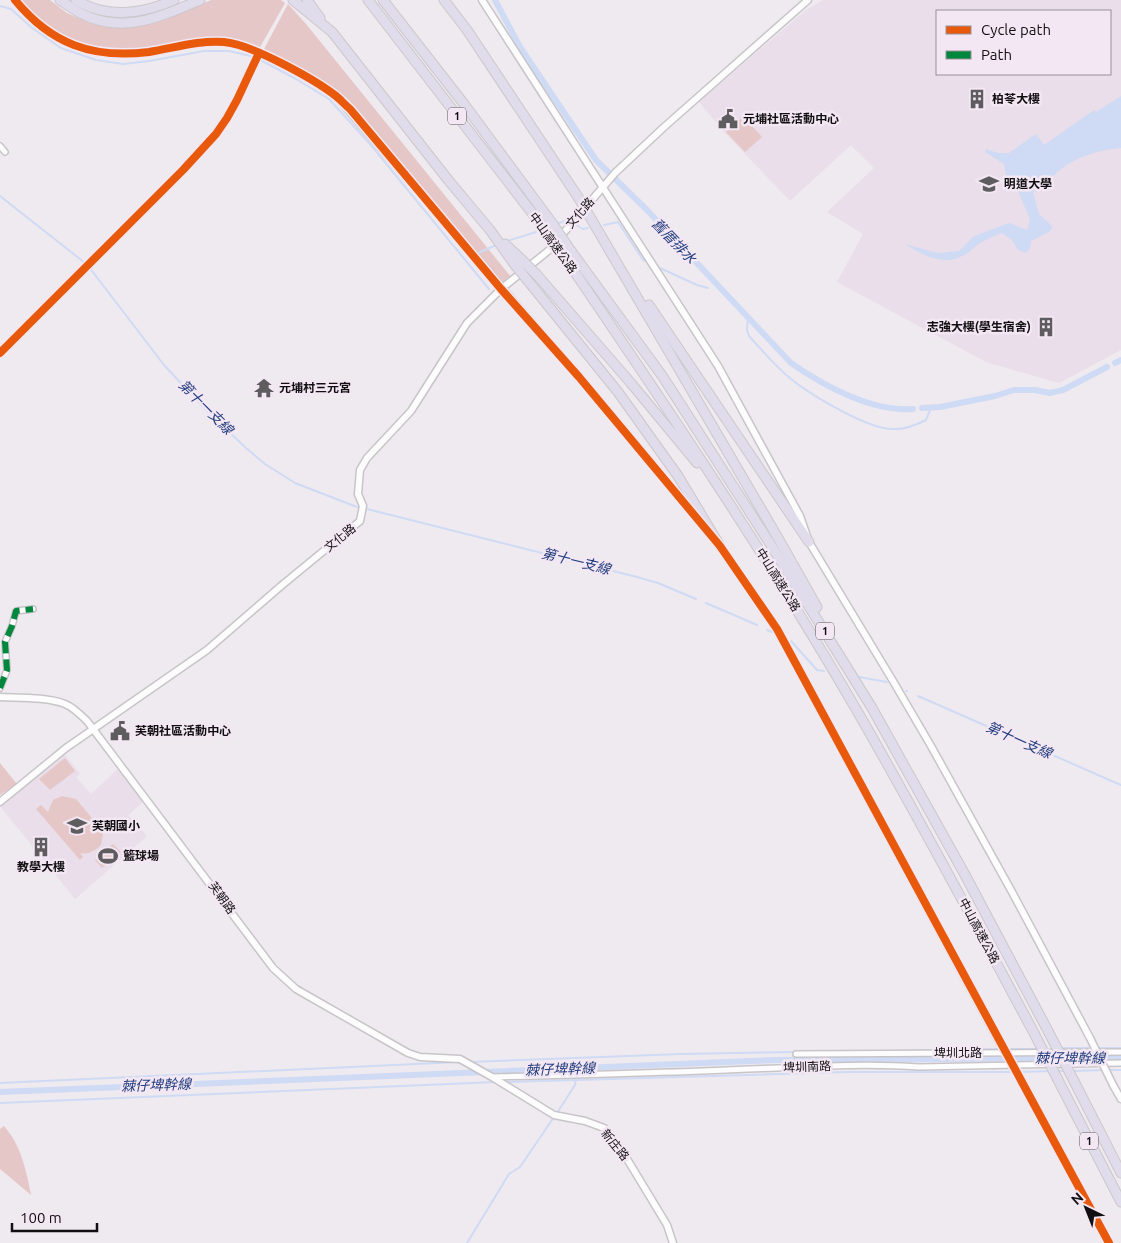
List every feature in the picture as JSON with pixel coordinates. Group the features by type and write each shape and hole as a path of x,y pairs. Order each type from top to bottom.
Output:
{"highway":[{"path":"60,0 80,13 100,20 125,24 158,18 200,0"},
{"path":"76,0 101,11 142,12 174,0"},
{"path":"293,0 332,32"},
{"path":"307,0 449,181 518,262 533,287 618,392 678,476 720,546"},
{"name":"中山高速公路","path":"368,0 546,232 567,253 668,385 769,542 872,708 964,873 1121,1173"},
{"name":"中山高速公路","path":"383,0 464,104 552,223 567,253 781,584 860,716 951,879 1034,1033 1121,1202"},
{"path":"444,0 467,30 578,197 778,538 872,708"},
{"path":"610,250 712,396 809,542"},
{"path":"518,262 537,275 630,382 708,477 781,584"}],"street":[{"path":"15,0 26,14 42,28 60,40 81,48 101,52 148,52 205,41 226,42 260,53 321,85 350,109 501,289 579,377 720,546 778,629 1109,1243"},
{"path":"482,0 605,185 718,366 800,516 809,542 931,746 1012,892 1121,1099"},
{"name":"文化路","path":"0,802 66,748 207,650 360,521 363,506 358,494 360,470 367,458 410,411 467,324 501,289 548,251 613,175 663,128 808,0"},
{"path":"0,146 5,152"},
{"path":"0,688 7,670 5,642 16,610 33,609"},
{"name":"芙朝路","path":"0,697 54,701 76,710 95,729 154,810 283,979 296,989 408,1053 420,1057 460,1059 492,1077"},
{"name":"埤圳北路","path":"796,1054 1121,1052"},
{"name":"埤圳南路","path":"492,1077 815,1067 1121,1063"},
{"name":"新庄路","path":"492,1077 554,1115 584,1121 604,1128 622,1149 667,1225 673,1243"}],"shaded area":[{"path":"20,0 50,0 67,13 90,23 124,27 147,23 186,11 211,0 281,0 285,3 259,49 226,40 157,48 113,49 74,41 55,31 37,18"},
{"name":"明道大學","path":"823,0 1121,0 1121,350 1059,383 986,362 837,282 863,234 827,212 874,168 851,145 790,201 724,132 699,102 806,10"},
{"path":"288,4 511,277 502,284 421,190 365,120 345,100 323,83 263,51"},
{"path":"743,116 762,137 745,152 726,132"},
{"name":"芙朝國小","path":"65,755 80,774 76,777 91,794 119,768 143,802 128,815 147,836 75,899 0,806"},
{"path":"65,758 75,771 50,790 39,779"},
{"path":"0,763 17,784 0,795"},
{"path":"62,796 76,799 102,830 101,845 91,852 80,853 83,857 80,860 36,809 41,805 48,812 53,800"},
{"name":"籃球場","path":"113,844 121,852 102,868 95,860"},
{"path":"4,1126 19,1150 31,1195 0,1169 0,1129"}],"water":[{"path":"1121,96 1121,148 1097,152 1074,161 1033,192 1039,214 1053,227 1049,232 1031,241 1030,249 1026,253 1018,250 1012,240 1002,233 980,243 966,254 949,260 934,258 905,244 937,253 959,251 974,236 1009,223 1027,230 1030,219 1018,191 1009,184 1004,164 985,152 986,149 998,153 1009,153 1036,134 1044,145 1094,110 1096,112"}],"waterway":[{"name":"舊厝排水","path":"495,0 520,47 596,160 648,211 791,363 849,396 881,406 913,409"},
{"path":"0,6 11,9 32,28 61,48 96,60 123,64 204,51 229,51 255,57 296,79 329,99 370,144 489,289"},
{"name":"第十一支線","path":"0,196 85,263"},
{"path":"556,224 568,220"},
{"path":"604,225 618,222 643,260 646,261"},
{"path":"576,225 583,229 588,228"},
{"path":"507,241 536,232"},
{"path":"478,253 494,246"},
{"name":"第十一支線","path":"89,267 164,365 206,410 246,448 265,464 295,483 357,507"},
{"path":"660,268 708,288"},
{"name":"舊厝排水","path":"723,292 728,294"},
{"path":"748,316 747,330 749,336 779,368 792,380 835,408 867,423 893,429 901,429 926,420 931,408"},
{"name":"舊厝排水","path":"1115,363 1121,360"},
{"name":"舊厝排水","path":"922,408 940,407 995,396 1014,390 1035,390 1050,393 1063,390 1107,367"},
{"name":"第十一支線","path":"367,509 637,577 658,583 696,599"},
{"name":"第十一支線","path":"706,603 757,625"},
{"name":"第十一支線","path":"767,630 772,632"},
{"name":"第十一支線","path":"791,641 817,670 824,671"},
{"name":"第十一支線","path":"859,677 887,682"},
{"name":"第十一支線","path":"918,696 1121,785"},
{"path":"1061,1048 1121,1048"},
{"path":"886,1051 1001,1049"},
{"path":"1006,1049 1039,1049"},
{"path":"469,1062 681,1054 796,1052"},
{"name":"棘仔埤幹線","path":"0,1092 776,1060 1121,1058"},
{"path":"0,1083 459,1062"},
{"path":"1073,1071 1104,1070"},
{"path":"1108,1070 1121,1070"},
{"path":"1018,1072 1051,1071"},
{"path":"1056,1071 1066,1071"},
{"path":"506,1082 846,1072 1014,1072"},
{"path":"557,1113 575,1085 576,1078"},
{"path":"0,1103 496,1082"},
{"path":"467,1243 509,1174 520,1167 554,1117"}],"marked path":[{"path":"0,688 7,670 5,642 16,611 33,609"}],"cycle path":[{"path":"15,0 43,28 58,38 91,50 128,54 205,42 236,44 266,55 298,72 336,96 350,109 501,289 579,377 720,546 777,629 1109,1243"},
{"path":"0,353 183,170 216,134 237,100 259,53"}],"place":[{"name":"柏苓大樓","path":"977,99"},
{"name":"元埔社區活動中心","path":"728,119"},
{"name":"明道大學","path":"989,184"},
{"name":"志強大樓(學生宿舍)","path":"1046,327"},
{"name":"元埔村三元宮","path":"264,388"},
{"name":"芙朝社區活動中心","path":"120,731"},
{"name":"芙朝國小","path":"77,826"},
{"name":"教學大樓","path":"41,847"},
{"name":"籃球場","path":"108,856"}]}
